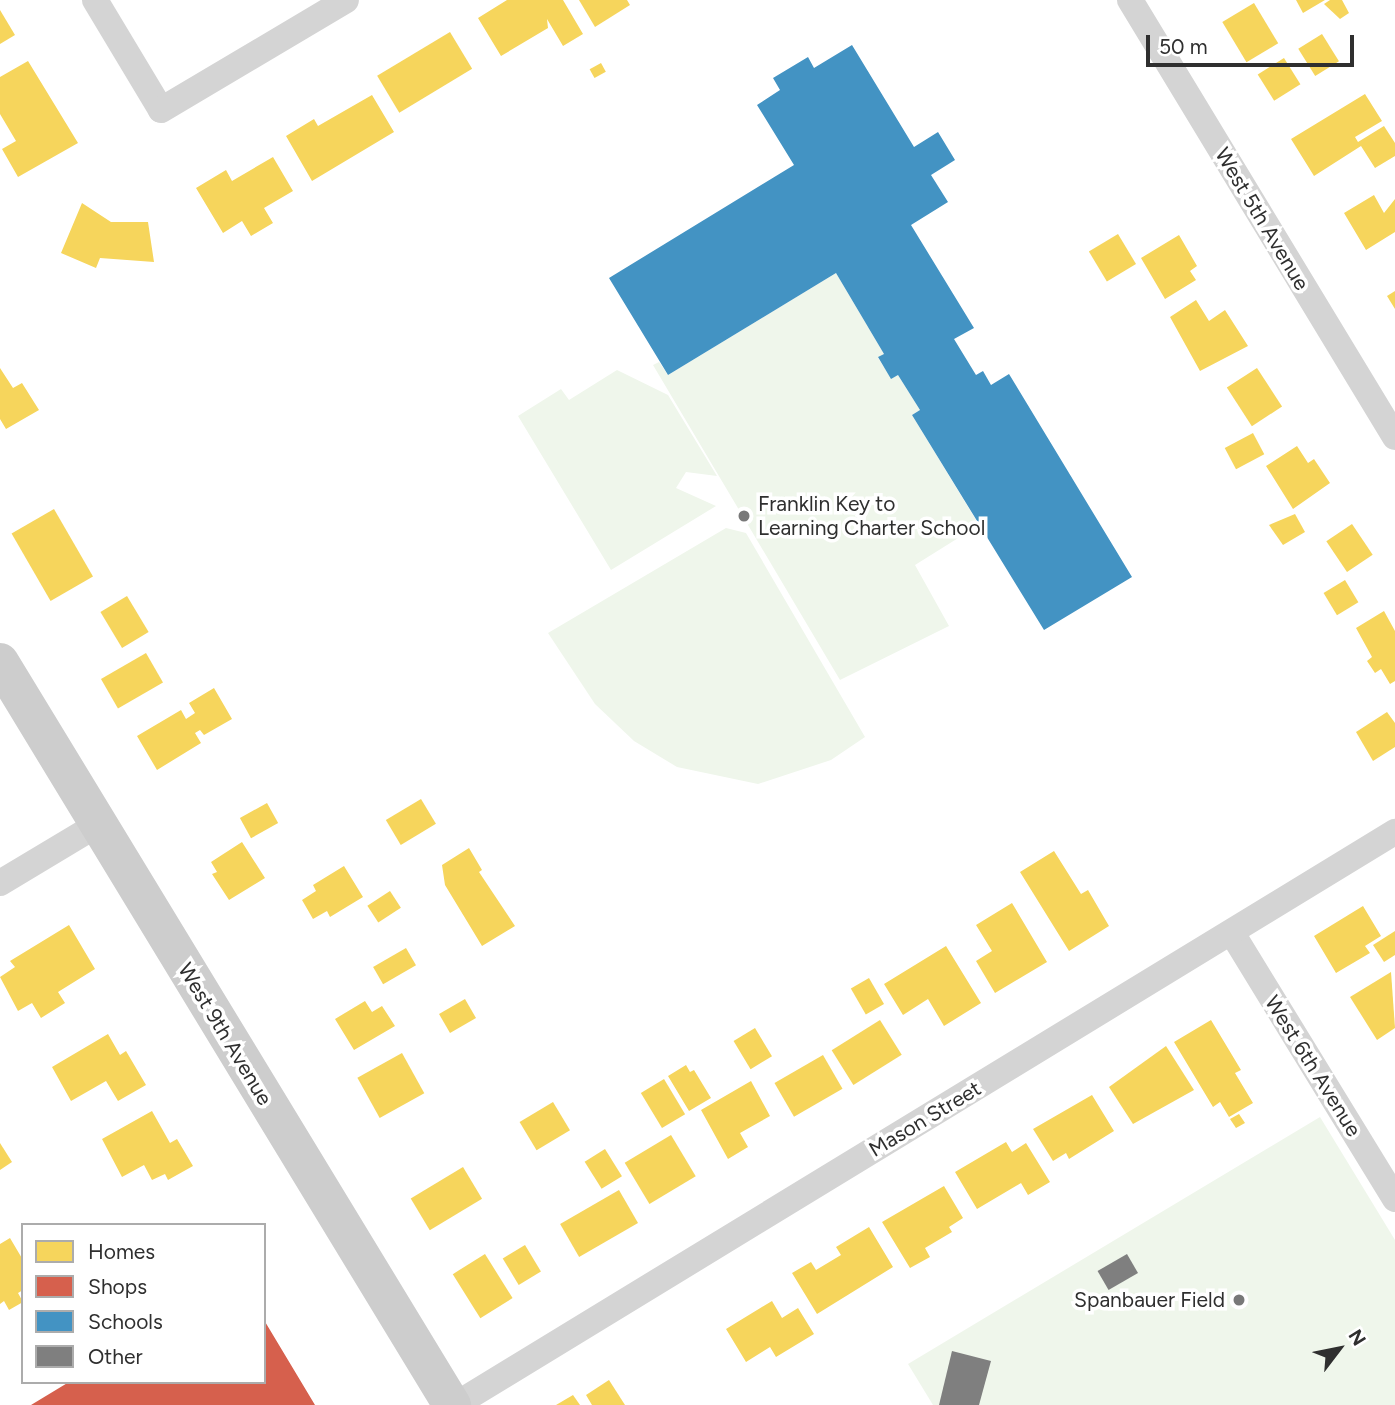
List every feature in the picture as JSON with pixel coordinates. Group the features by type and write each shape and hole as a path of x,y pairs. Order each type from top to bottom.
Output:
{"main road":[{"name":"West 9th Avenue","path":"0,662 453,1405"}],"street":[{"path":"95,0 161,110 346,0"},
{"name":"West 5th Avenue","path":"1130,0 1395,437"},
{"path":"0,883 98,824"},
{"name":"Mason Street","path":"453,1405 1395,832"},
{"name":"West 6th Avenue","path":"1231,933 1395,1199"}],"shaded area":[{"path":"836,273 884,354 878,358 891,378 898,375 920,410 912,415 979,525 915,565 949,626 840,680 653,365 659,362 668,375"},
{"path":"617,370 668,395 717,476 686,472 676,488 716,506 611,570 518,416 561,389 569,400"},
{"path":"726,528 746,533 865,737 831,760 758,784 677,767 634,741 595,704 548,633"},
{"path":"1320,1117 1395,1240 1395,1405 933,1405 908,1364"}],"building: Homes":[{"path":"507,0 563,0 583,34 563,46 547,19 548,28 501,56 478,18"},
{"path":"579,0 627,0 630,5 595,27"},
{"path":"1296,0 1325,0 1303,13"},
{"path":"1330,0 1342,0 1349,13 1340,19 1324,4"},
{"path":"1254,3 1278,43 1246,62 1222,22"},
{"path":"0,10 15,35 0,44"},
{"path":"450,32 472,69 399,113 377,76"},
{"path":"1322,34 1339,61 1315,76 1298,49"},
{"path":"1284,58 1300,84 1274,101 1258,74"},
{"path":"28,61 78,143 18,177 2,149 16,141 0,114 0,77"},
{"path":"601,63 606,72 594,78 590,69"},
{"path":"1365,94 1382,121 1355,137 1358,142 1384,126 1395,143 1395,156 1375,168 1361,146 1314,176 1291,139"},
{"path":"372,95 394,132 312,181 286,136 314,119 318,126"},
{"path":"273,157 293,191 264,208 273,223 251,236 242,221 223,233 196,188 226,170 232,181"},
{"path":"1374,195 1384,213 1395,199 1395,232 1366,250 1344,213"},
{"path":"82,203 111,222 148,222 154,262 100,258 96,268 61,253"},
{"path":"1118,234 1136,264 1107,282 1089,252"},
{"path":"1179,235 1197,266 1190,271 1196,280 1165,299 1141,258"},
{"path":"1395,291 1395,309 1387,296"},
{"path":"1196,300 1209,321 1225,310 1248,346 1200,371 1170,317"},
{"path":"0,368 13,388 22,383 39,410 6,429 0,419"},
{"path":"1257,368 1282,407 1252,426 1227,388"},
{"path":"1253,433 1264,454 1236,469 1225,448"},
{"path":"1297,446 1308,463 1314,459 1330,483 1293,509 1266,466"},
{"path":"54,509 93,577 51,601 12,534"},
{"path":"1295,514 1305,532 1283,545 1269,525"},
{"path":"1352,524 1373,555 1347,572 1326,541"},
{"path":"1345,580 1358,602 1337,615 1324,593"},
{"path":"127,596 149,632 122,648 100,612"},
{"path":"1384,611 1395,631 1395,681 1390,684 1381,669 1375,673 1367,661 1372,657 1356,628"},
{"path":"146,653 163,682 118,708 101,679"},
{"path":"214,688 232,719 204,735 200,730 195,733 201,743 157,770 137,736 181,710 186,719 195,713 189,703"},
{"path":"1387,712 1395,723 1395,747 1373,761 1356,732"},
{"path":"421,799 436,824 401,845 386,820"},
{"path":"267,803 278,823 251,838 240,818"},
{"path":"242,842 265,878 229,900 212,874 217,872 211,862"},
{"path":"469,848 482,870 479,872 515,926 482,946 445,885 442,865"},
{"path":"1054,851 1081,894 1088,890 1109,926 1069,951 1020,872"},
{"path":"344,866 363,897 330,917 327,911 313,919 302,900 316,891 313,885"},
{"path":"390,891 401,908 378,922 367,906"},
{"path":"1012,903 1047,962 995,993 976,961 992,951 976,925"},
{"path":"1363,906 1381,936 1365,946 1370,953 1336,973 1314,936"},
{"path":"69,925 95,969 58,992 65,1003 41,1018 32,1003 18,1011 0,977 15,967 10,961"},
{"path":"1395,931 1395,955 1384,962 1373,945"},
{"path":"946,946 981,1003 944,1026 928,999 903,1015 884,984"},
{"path":"406,948 416,965 383,984 373,967"},
{"path":"1391,972 1395,1028 1377,1040 1350,997"},
{"path":"869,978 884,1004 866,1014 851,988"},
{"path":"465,999 476,1018 450,1033 439,1014"},
{"path":"365,1001 372,1012 382,1006 395,1026 354,1050 335,1019"},
{"path":"880,1020 902,1055 853,1085 832,1050"},
{"path":"1211,1020 1241,1070 1235,1073 1253,1103 1229,1117 1220,1102 1213,1107 1174,1042"},
{"path":"755,1028 772,1056 751,1069 734,1041"},
{"path":"108,1034 120,1055 126,1051 146,1085 118,1101 106,1081 71,1101 52,1067"},
{"path":"1166,1046 1194,1090 1133,1124 1109,1087"},
{"path":"402,1053 424,1093 380,1118 357,1078"},
{"path":"823,1055 843,1089 794,1117 775,1083"},
{"path":"686,1065 690,1072 694,1070 711,1098 689,1111 668,1076"},
{"path":"664,1079 685,1114 662,1128 641,1093"},
{"path":"751,1081 770,1116 740,1133 748,1147 728,1159 701,1110"},
{"path":"1092,1095 1114,1131 1069,1159 1066,1153 1053,1161 1033,1129"},
{"path":"553,1102 570,1130 537,1150 520,1122"},
{"path":"152,1111 170,1143 177,1139 193,1166 168,1180 165,1174 152,1180 144,1165 122,1177 102,1139"},
{"path":"1239,1114 1245,1123 1236,1128 1230,1119"},
{"path":"671,1135 696,1176 649,1204 625,1163"},
{"path":"1006,1142 1012,1152 1026,1143 1050,1182 1028,1195 1021,1183 977,1209 955,1172"},
{"path":"0,1143 12,1162 0,1170"},
{"path":"605,1149 622,1176 602,1189 585,1162"},
{"path":"463,1167 482,1199 430,1230 411,1198"},
{"path":"944,1186 963,1218 949,1227 952,1232 925,1248 930,1257 910,1268 882,1222"},
{"path":"619,1190 638,1223 579,1257 560,1224"},
{"path":"869,1227 893,1267 817,1314 792,1273 811,1262 816,1270 841,1255 836,1247"},
{"path":"10,1238 21,1257 21,1291 18,1293 21,1303 9,1310 4,1301 0,1304 0,1244"},
{"path":"525,1245 541,1272 519,1285 503,1258"},
{"path":"485,1254 513,1298 480,1318 453,1274"},
{"path":"772,1301 782,1318 798,1308 814,1334 776,1357 770,1347 746,1362 726,1329"},
{"path":"609,1380 625,1405 592,1405 586,1395"},
{"path":"573,1395 580,1405 556,1405"}],"building: Shops":[{"path":"266,1323 315,1405 31,1405 66,1384 266,1384"}],"building: Schools":[{"path":"852,45 914,147 938,132 955,160 931,175 948,202 911,225 974,328 954,339 976,375 983,371 991,385 1009,374 1132,577 1044,630 912,415 920,410 898,375 891,379 878,357 884,354 836,273 668,375 609,278 794,165 757,105 780,90 773,78 808,57 814,68"}],"building: Other":[{"path":"1127,1254 1138,1273 1109,1290 1098,1271"},
{"path":"952,1351 991,1361 979,1405 939,1405"}],"place":[{"name":"Franklin Key to Learning Charter School","path":"744,516"},
{"name":"Spanbauer Field","path":"1239,1300"}]}
